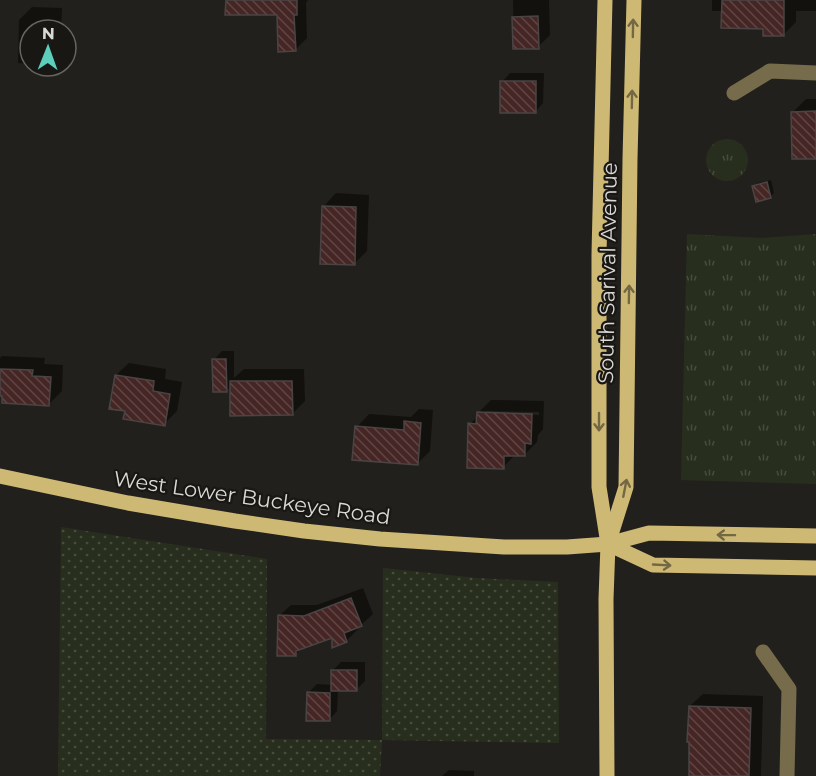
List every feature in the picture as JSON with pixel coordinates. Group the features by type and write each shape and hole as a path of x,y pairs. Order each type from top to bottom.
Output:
{"main road":[{"name":"South Sarival Avenue","path":"605,0 599,265 599,487 608,544 607,776"},
{"name":"South Sarival Avenue","path":"608,544 626,487 634,0"},
{"name":"West Lower Buckeye Road","path":"0,476 187,513 338,535 411,542 504,547 567,547 608,544 649,533 816,536"},
{"path":"608,544 653,566 816,568"}],"street":[{"path":"734,93 770,71 816,73"},
{"path":"763,651 789,689 787,776"}],"green space":[{"path":"727,139 742,145 748,160 742,175 727,181 712,175 706,160 712,145"},
{"path":"687,234 762,238 816,234 816,484 681,480"},
{"path":"61,527 267,559 266,739 382,740 380,776 58,776"},
{"path":"383,568 477,578 558,582 559,743 382,740"}],"building":[{"path":"226,0 297,0 297,15 294,15 296,51 278,52 277,15 225,15"},
{"path":"722,0 784,0 784,36 763,36 763,29 721,28"},
{"path":"538,16 539,49 513,49 512,17"},
{"path":"500,81 536,81 536,113 500,113"},
{"path":"816,111 816,159 792,159 791,112"},
{"path":"767,182 771,198 756,202 752,186"},
{"path":"322,206 356,207 355,265 320,264"},
{"path":"212,359 226,359 227,392 213,392"},
{"path":"0,369 33,370 32,376 51,377 49,406 2,403"},
{"path":"115,375 154,381 153,391 170,394 165,426 123,419 125,411 109,409"},
{"path":"230,381 292,381 293,415 230,416"},
{"path":"477,412 532,414 531,444 525,443 525,456 504,456 504,469 467,468 468,423 476,424"},
{"path":"404,421 421,423 418,465 352,460 355,426 404,430"},
{"path":"351,598 362,626 344,633 347,642 332,648 332,638 296,651 296,656 277,656 278,615 304,616"},
{"path":"331,670 357,670 357,691 331,691"},
{"path":"307,692 330,693 330,721 306,721"},
{"path":"689,706 751,708 749,776 689,776 689,742 687,742"}]}
